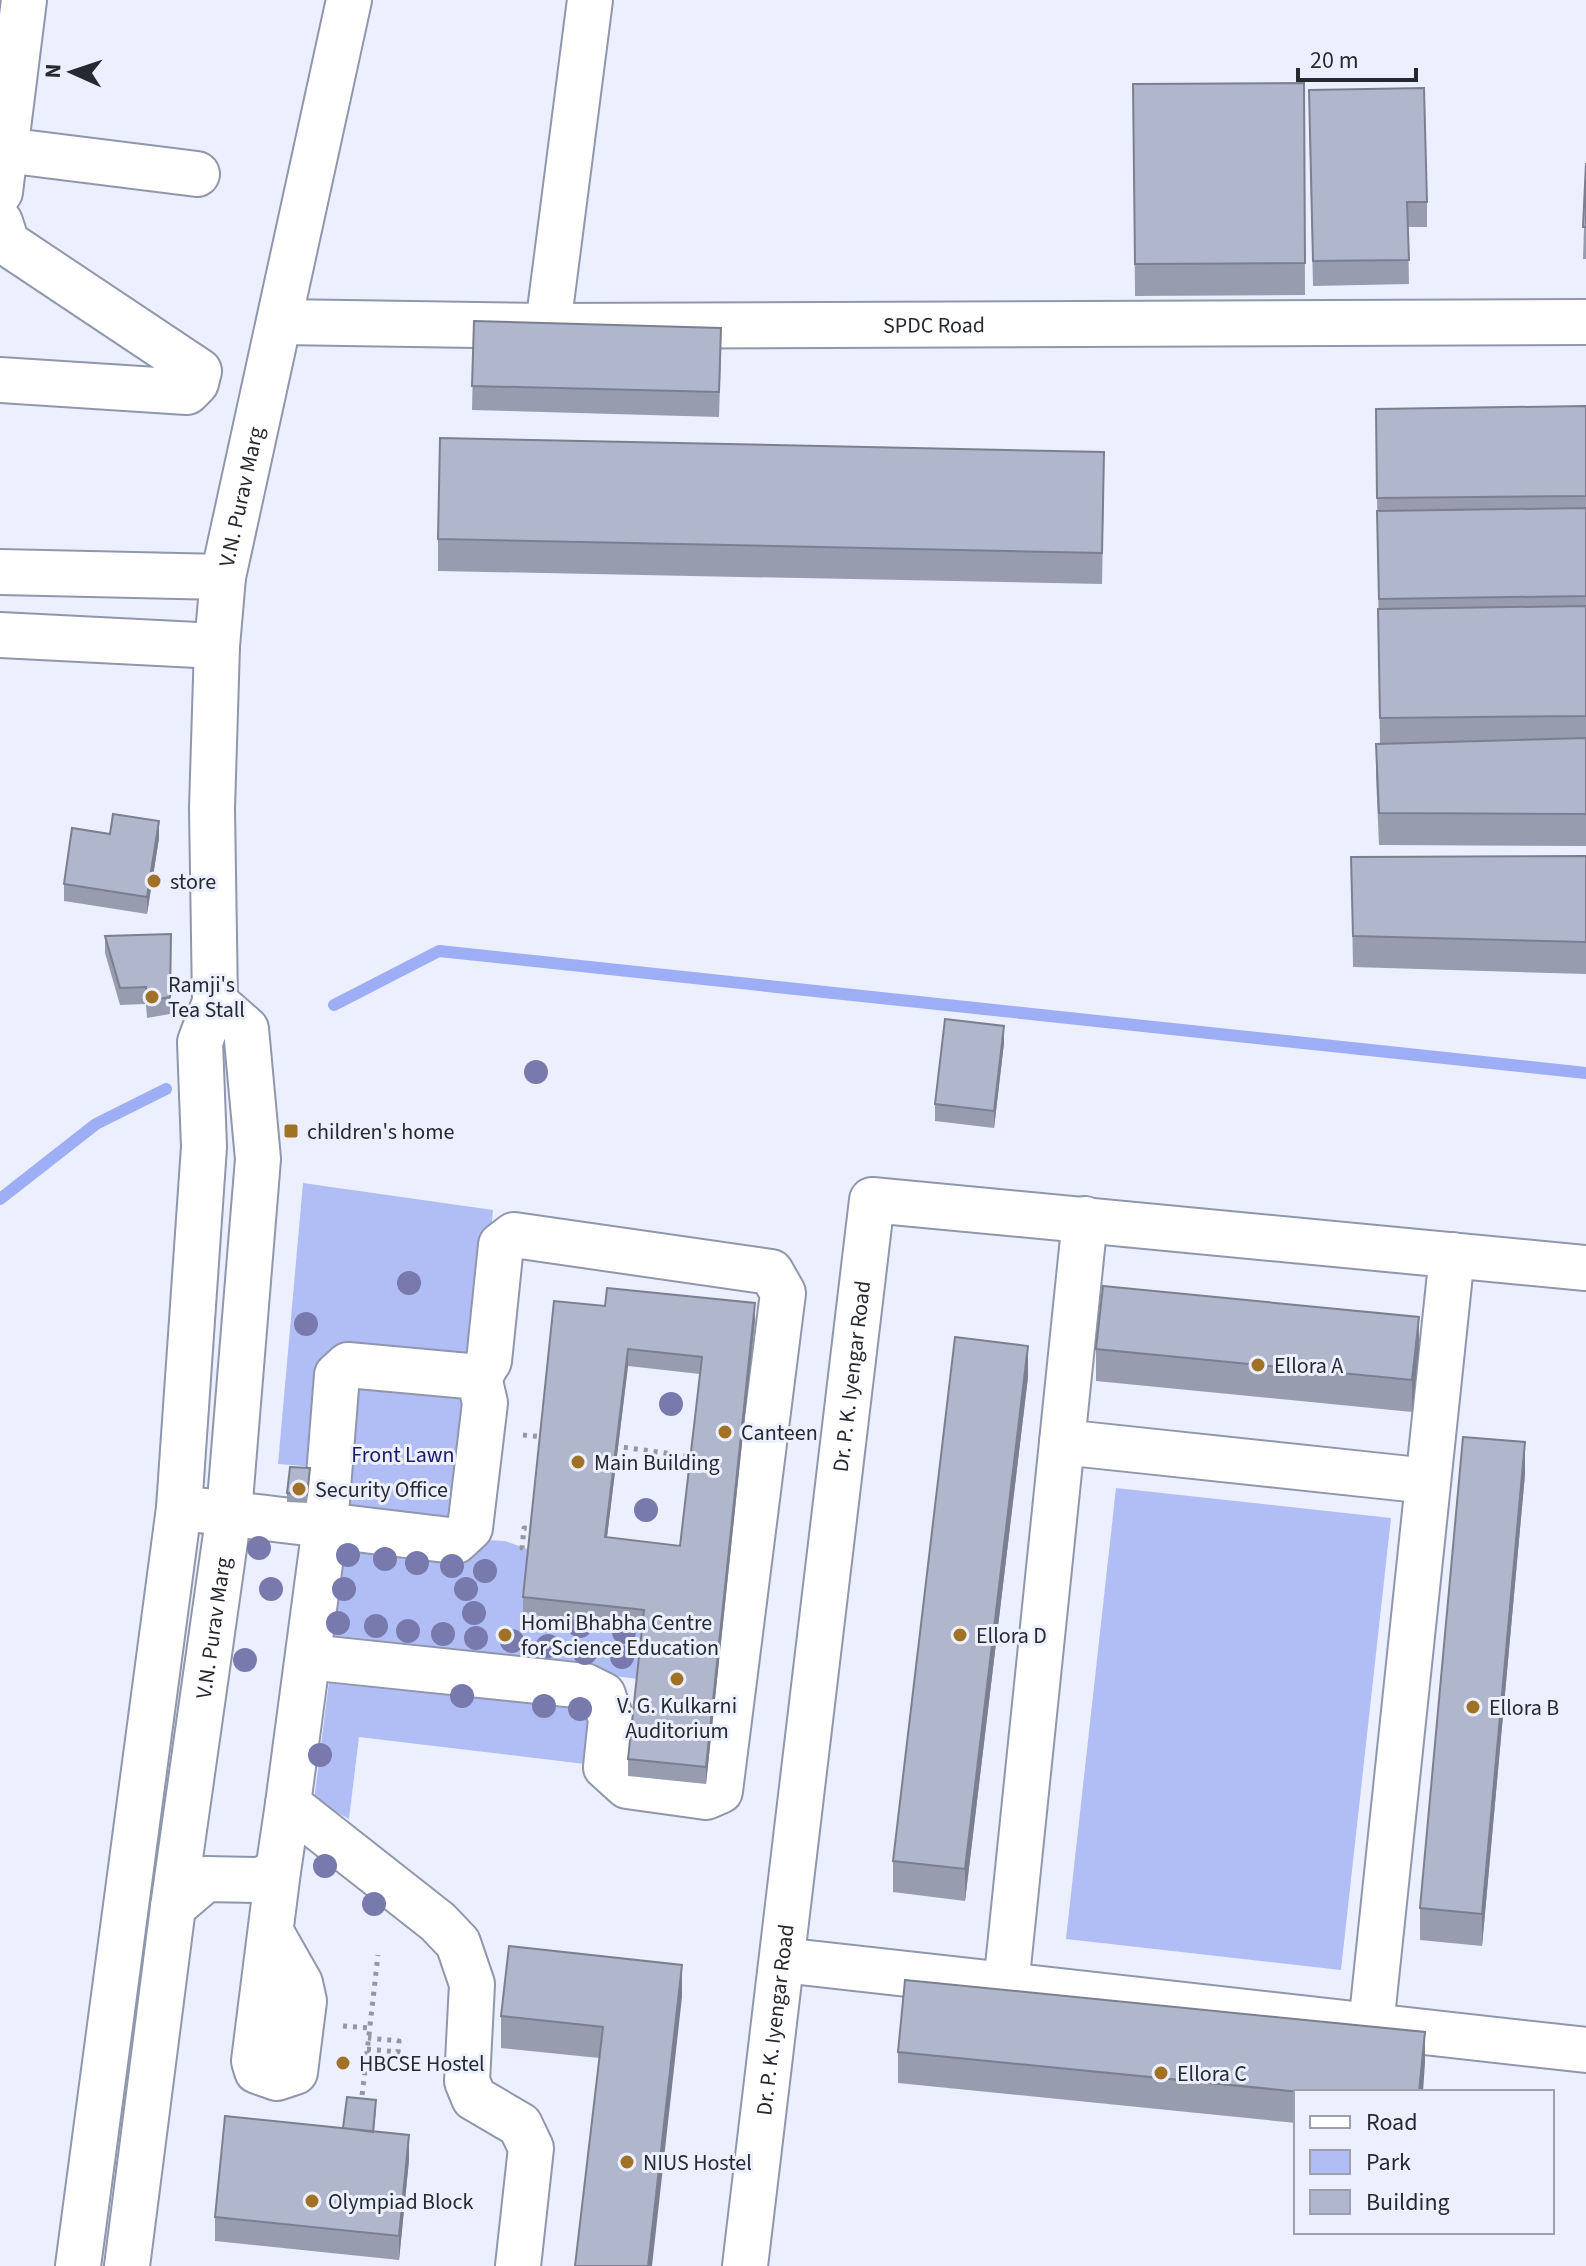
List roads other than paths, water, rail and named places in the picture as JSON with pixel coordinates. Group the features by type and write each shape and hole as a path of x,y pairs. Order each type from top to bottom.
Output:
{"street":[{"path":"24,0 3,171 197,174"},
{"path":"548,326 590,0"},
{"name":"V.N. Purav Marg","path":"78,2266 179,1508 204,1147 200,1042 215,1002 212,808 217,646 223,577 280,322 344,1"},
{"path":"0,222 7,243 199,371 196,383 187,392 0,380"},
{"name":"SPDC Road","path":"280,322 548,326 1586,322"},
{"path":"0,572 223,577"},
{"path":"0,635 217,646"},
{"name":"V.N. Purav Marg","path":"127,2266 173,1907 229,1513 258,1159 246,1029 215,1002"},
{"name":"Dr. P. K. Iyengar Road","path":"745,2266 872,1200 1586,1268"},
{"path":"1006,1986 1085,1219"},
{"path":"179,1508 456,1541 470,1528 485,1403 479,1377 489,1361 501,1245 514,1235 771,1272 783,1293 720,1791 706,1797 627,1786 606,1767 611,1719 603,1695 585,1686 308,1657"},
{"path":"1371,2026 1452,1255"},
{"path":"271,1932 325,1526 337,1375 348,1365 479,1377"},
{"path":"1062,1442 1428,1481"},
{"path":"288,1804 438,1922 458,1943 472,1984 467,2081 474,2098 520,2125 531,2148 518,2266"},
{"path":"173,1907 206,1879 260,1880 278,1871"},
{"path":"782,1960 1586,2050"}],"waterway":[{"path":"334,1005 439,951 1586,1073"},
{"path":"0,1199 96,1124 166,1089"}],"place":[{"name":"store","path":"154,881"},
{"name":"Ramji's Tea Stall","path":"152,997"},
{"name":"children's home","path":"291,1131"},
{"name":"Ellora A","path":"1258,1365"},
{"name":"Canteen","path":"725,1432"},
{"name":"Main Building","path":"578,1462"},
{"name":"Security Office","path":"299,1489"},
{"name":"Homi Bhabha Centre for Science Education","path":"505,1635"},
{"name":"Ellora D","path":"960,1635"},
{"name":"V. G. Kulkarni Auditorium","path":"677,1679"},
{"name":"Ellora B","path":"1473,1707"},
{"name":"HBCSE Hostel","path":"343,2063"},
{"name":"Ellora C","path":"1161,2073"},
{"name":"NIUS Hostel","path":"627,2162"},
{"name":"Olympiad Block","path":"312,2201"}],"park label":[{"name":"Front Lawn","path":"403,1454"}]}
